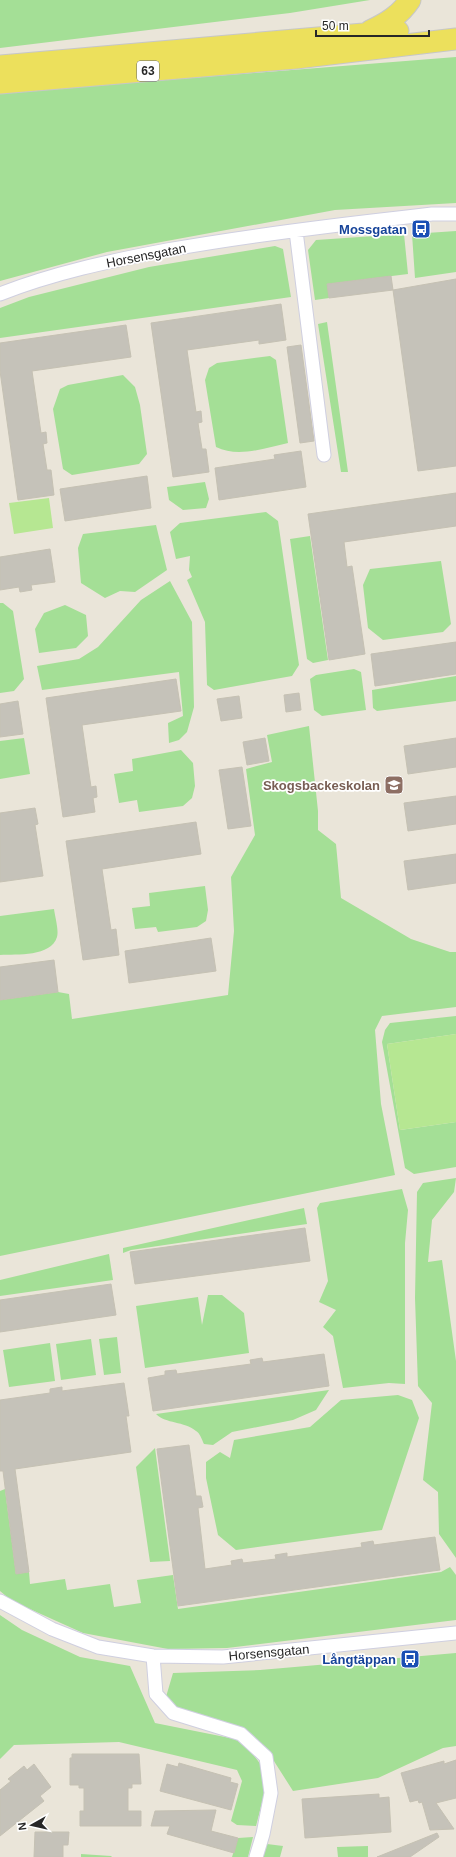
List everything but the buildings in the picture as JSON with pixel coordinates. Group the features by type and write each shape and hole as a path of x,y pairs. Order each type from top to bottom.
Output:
{"main road":[{"path":"362,34 395,17 404,10 410,0"},
{"name":"63","path":"0,66 456,26"},
{"name":"63","path":"0,83 296,58 456,39"}],"street":[{"name":"Horsensgatan","path":"0,294 34,280 122,259 215,242 432,214 456,214"},
{"path":"296,231 324,455"},
{"name":"Horsensgatan","path":"0,1601 52,1629 98,1647 153,1656 223,1657 456,1633"},
{"path":"153,1656 156,1694 173,1713 241,1734 266,1757 271,1793 263,1834 256,1857"}],"green space":[{"path":"0,0 370,0 290,13 0,48"},
{"path":"456,57 456,203 335,210 107,252 0,281 0,93"},
{"path":"456,231 456,272 415,278 412,234"},
{"path":"404,234 408,274 328,284 329,298 315,300 308,250 316,240"},
{"path":"275,246 283,249 291,297 0,338 0,308 29,297 149,267"},
{"path":"327,322 348,472 341,472 318,324"},
{"path":"270,356 276,360 288,443 242,452 233,452 216,447 205,380 209,368 217,363"},
{"path":"123,375 135,387 140,405 147,454 139,464 72,475 63,469 53,409 60,389 68,385"},
{"path":"205,482 209,499 206,508 183,510 169,500 167,487"},
{"path":"49,498 53,528 14,534 9,503"},
{"path":"266,512 278,521 299,665 292,676 214,690 207,685 205,622 187,580 192,577 189,570 190,556 176,559 170,532 180,523"},
{"path":"156,525 167,570 135,592 120,591 105,598 81,583 78,548 83,534"},
{"path":"310,536 328,660 313,663 307,659 290,539"},
{"path":"441,561 451,624 443,632 383,640 368,628 363,585 370,569"},
{"path":"170,581 192,622 194,707 187,732 179,740 169,743 168,723 183,716 179,672 42,690 37,666 79,659 98,647 141,600"},
{"path":"0,603 3,603 13,611 24,679 14,691 0,693"},
{"path":"65,605 86,615 88,636 76,648 39,653 35,629 44,613"},
{"path":"354,669 361,672 366,710 322,716 314,710 310,679 316,675"},
{"path":"456,676 456,701 377,711 373,708 372,690"},
{"path":"309,726 318,811 318,830 336,844 341,898 411,939 450,952 456,952 456,1007 382,1016 375,1030 381,1104 395,1175 0,1256 0,1000 58,992 69,994 72,1019 228,995 234,931 231,877 255,835 246,769 272,762 267,735"},
{"path":"24,738 30,774 0,779 0,741"},
{"path":"181,750 193,763 195,786 192,798 183,806 139,812 137,800 119,803 114,774 133,771 132,759"},
{"path":"205,886 208,910 206,921 197,927 158,932 156,927 135,929 132,908 150,906 149,893"},
{"path":"54,909 57,937 54,943 48,948 33,953 0,955 0,916"},
{"path":"456,1016 456,1034 387,1044 400,1130 456,1122 456,1167 414,1174 405,1168 382,1042 385,1030 390,1023"},
{"path":"456,1034 456,1122 400,1130 387,1044"},
{"path":"456,1178 454,1192 432,1220 428,1262 442,1260 456,1361 456,1558 439,1534 438,1492 423,1480 432,1403 418,1386 415,1298 417,1192 423,1183"},
{"path":"402,1189 408,1210 405,1243 405,1384 389,1383 343,1388 333,1336 323,1327 336,1310 319,1302 328,1281 317,1208 320,1203"},
{"path":"304,1208 307,1224 131,1250 123,1253 123,1248"},
{"path":"109,1254 113,1280 0,1296 0,1280"},
{"path":"208,1295 222,1295 244,1313 249,1353 145,1368 136,1306 198,1297 202,1325"},
{"path":"117,1337 121,1373 104,1375 99,1339"},
{"path":"91,1339 96,1375 61,1380 56,1344"},
{"path":"50,1343 55,1381 9,1387 3,1350"},
{"path":"329,1390 316,1410 293,1420 232,1432 213,1445 204,1444 199,1433 191,1428 160,1417 156,1414"},
{"path":"398,1395 412,1400 419,1418 382,1530 236,1550 218,1535 206,1478 206,1462 220,1452 230,1458 234,1440 310,1427 341,1400"},
{"path":"155,1448 170,1561 150,1562 136,1467"},
{"path":"5,1489 16,1574 29,1572 30,1584 65,1579 67,1590 110,1584 114,1607 141,1603 137,1580 173,1575 178,1609 441,1572 450,1567 456,1575 456,1620 227,1648 168,1649 83,1633 12,1601 0,1591 0,1491"},
{"path":"0,1615 22,1630 80,1657 130,1666 155,1723 235,1739 250,1750 261,1765 265,1791 256,1826 237,1825 231,1821 242,1781 237,1770 119,1742 14,1745 0,1759"},
{"path":"456,1653 456,1746 443,1748 378,1778 293,1791 272,1758 248,1732 163,1707 173,1673 260,1670"},
{"path":"253,1837 248,1857 232,1857 238,1838"},
{"path":"267,1844 283,1846 280,1857 263,1857"},
{"path":"368,1846 368,1857 338,1857 337,1847"},
{"path":"81,1854 111,1856 112,1857 81,1857"}],"place":[{"name":"Mossgatan","path":"421,229"},
{"name":"Skogsbackeskolan","path":"394,785"},
{"name":"Långtäppan","path":"410,1659"}]}
